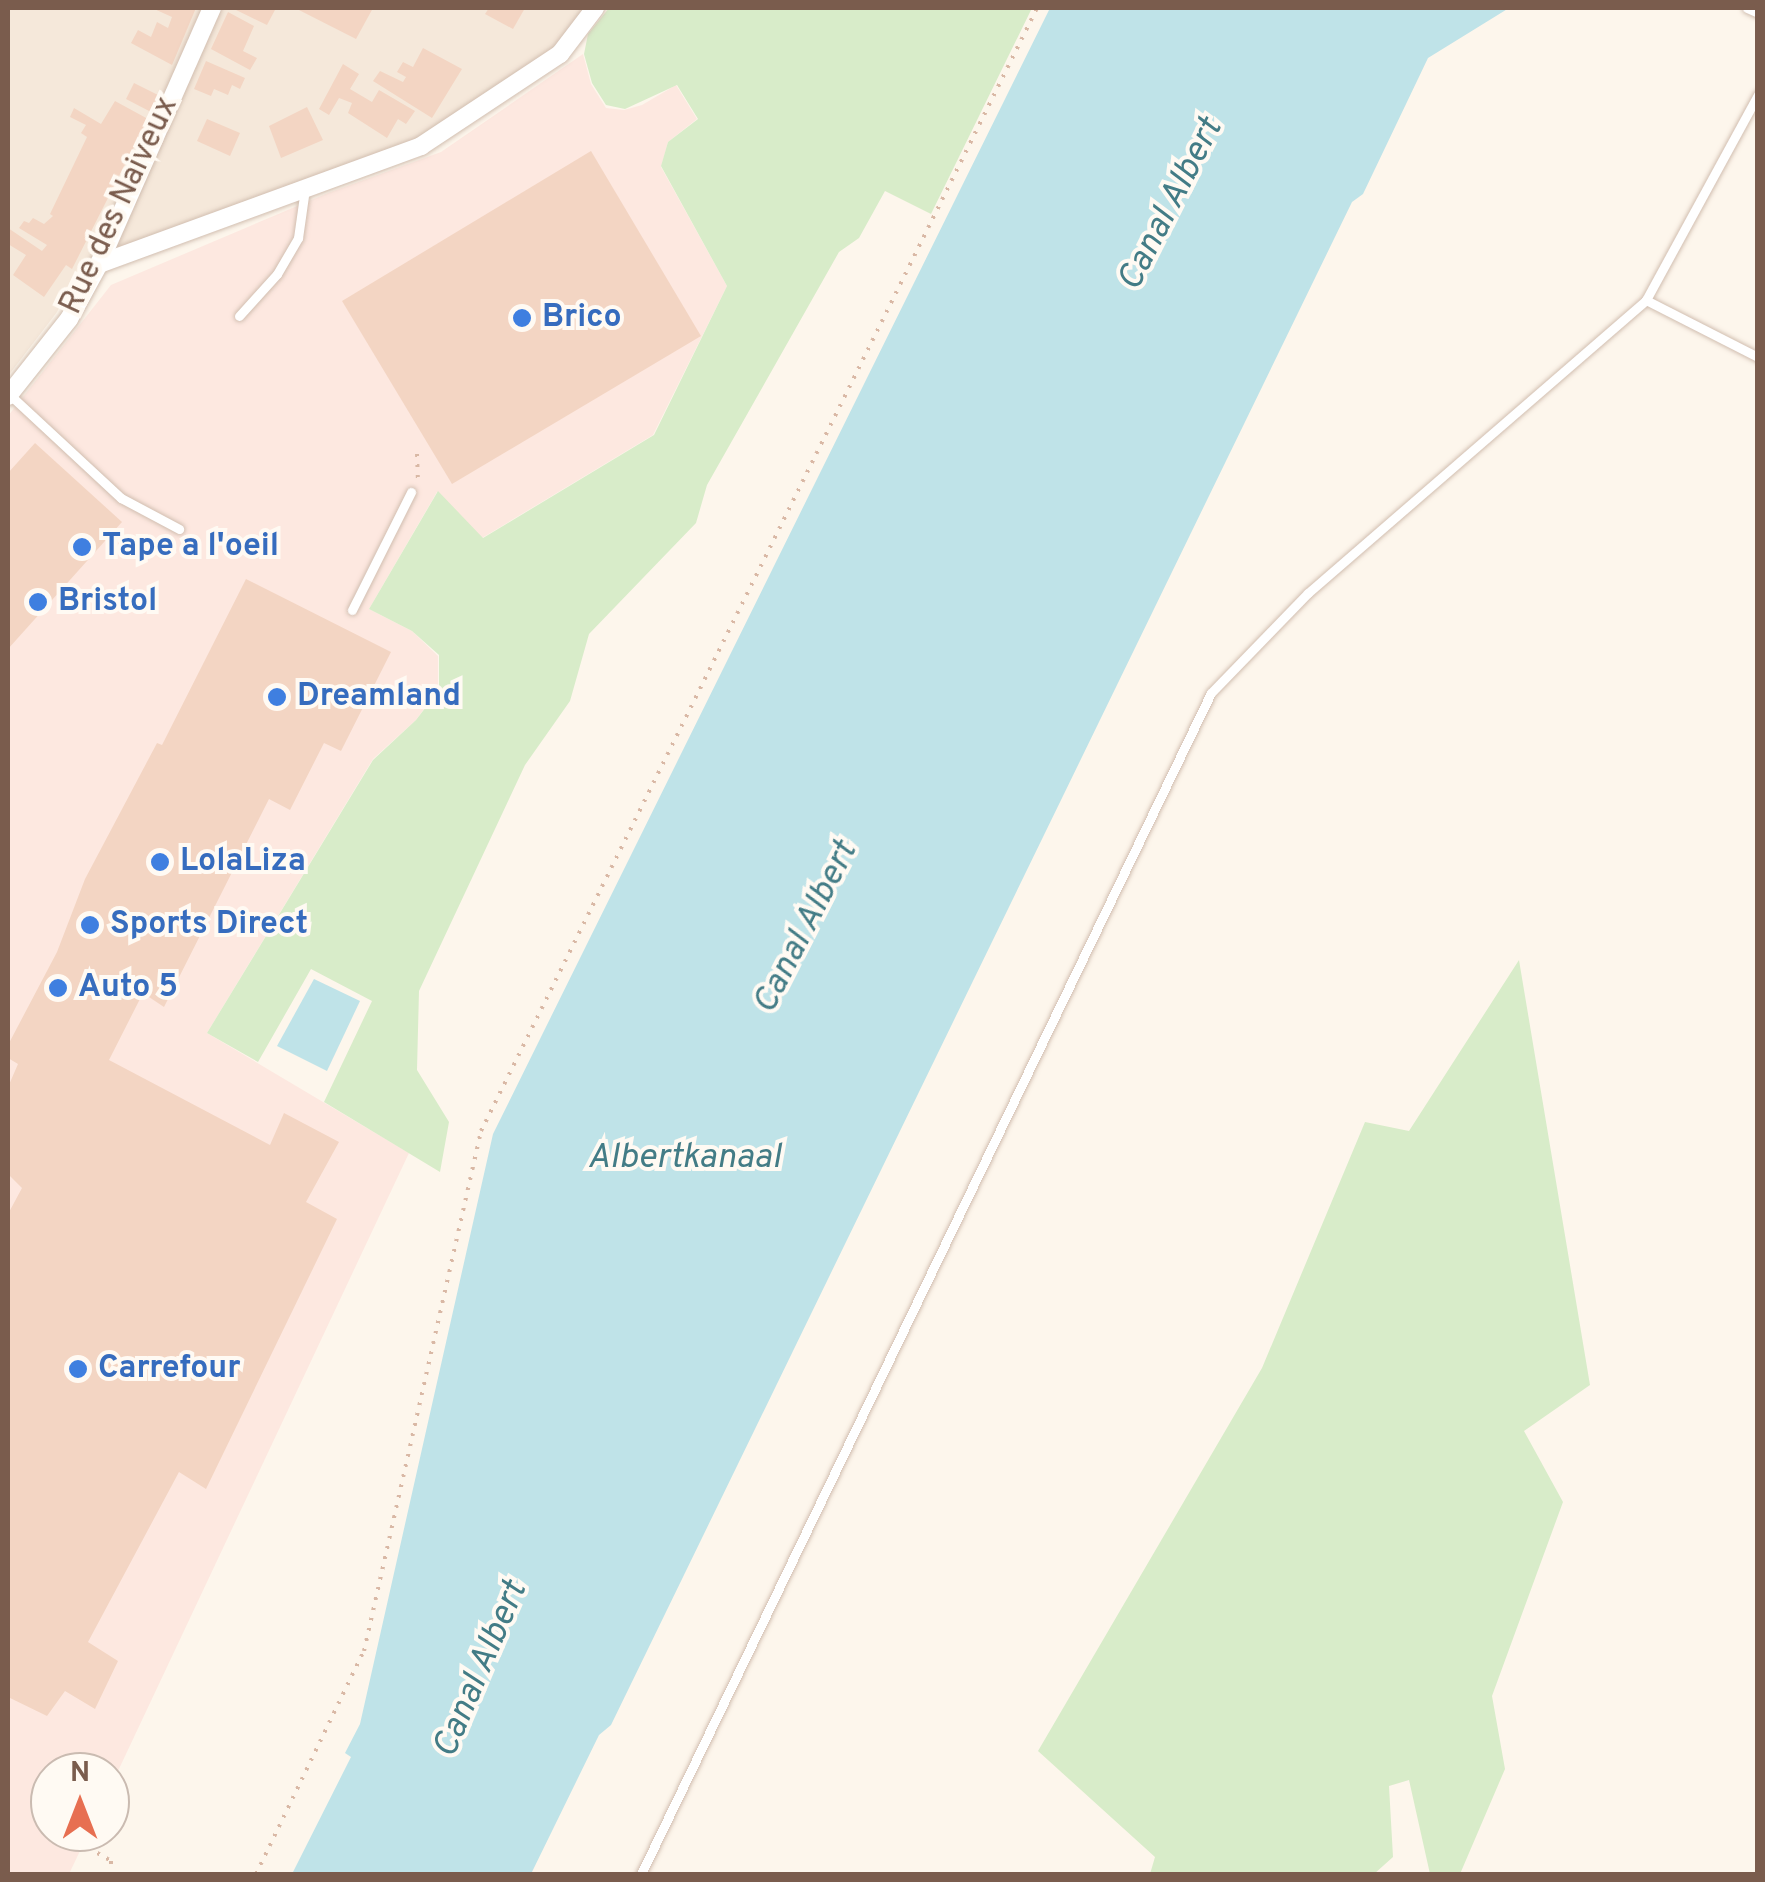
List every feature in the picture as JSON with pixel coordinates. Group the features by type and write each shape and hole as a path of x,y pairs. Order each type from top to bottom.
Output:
{"street":[{"name":"Rue des Naiveux","path":"8,395 69,319 99,264 212,8"},
{"path":"99,264 421,146 560,54 595,8"}],"lane":[{"path":"1747,8 1758,14"},
{"path":"640,1874 1211,693 1308,592 1646,300 1758,94"},
{"path":"239,316 277,274 298,238 305,190"},
{"path":"1646,300 1758,357"},
{"name":"Rue des Naiveux","path":"8,395 121,498 179,530"},
{"path":"352,610 413,488"}],"path":[{"path":"256,1874 364,1651 482,1131 1037,8"},
{"path":"413,488 417,454"},
{"path":"97,1852 111,1860 111,1874"}],"shaded area":[{"path":"8,8 590,8 557,50 421,142 83,260 57,312 8,376"},
{"path":"583,54 591,84 606,108 624,110 642,105 676,85 697,119 668,142 661,167 727,286 653,435 482,538 437,492 369,609 412,631 438,656 438,690 416,720 373,759 207,1033 409,1153 127,1752 30,1752 30,1852 79,1852 69,1874 8,1874 8,416 111,285 328,193 441,152"}],"green space":[{"path":"609,8 1032,8 931,214 885,191 859,238 839,252 707,485 696,523 589,634 570,701 525,765 419,991 417,1070 449,1122 440,1172 324,1102 372,1001 311,969 258,1062 207,1033 373,760 416,720 439,690 439,655 412,631 369,609 438,491 483,538 654,435 727,286 661,166 668,142 698,119 677,85 625,109 606,105 592,83 584,54 588,34"},
{"path":"1519,960 1590,1385 1524,1431 1563,1502 1492,1696 1505,1769 1460,1874 1430,1874 1409,1780 1389,1786 1393,1857 1374,1874 1150,1874 1155,1857 1038,1751 1262,1368 1365,1122 1409,1131"}],"water":[{"name":"Albertkanaal","path":"1050,8 1509,8 1428,58 1363,194 1352,202 611,1725 599,1735 531,1874 292,1874 351,1757 345,1753 360,1724 493,1134"},
{"path":"314,979 360,1001 327,1071 277,1046"}],"building":[{"path":"152,8 196,8 172,65 131,43 138,30 151,37 157,22 168,28 172,17"},
{"path":"232,8 276,8 267,25"},
{"path":"295,8 373,8 356,39"},
{"path":"489,8 525,8 513,29 485,14"},
{"path":"228,12 254,26 243,51 257,58 250,70 211,49"},
{"path":"423,48 462,69 432,118 373,81 380,71 403,82 406,77 397,72 403,62 413,67"},
{"path":"206,61 245,78 240,89 232,85 228,95 214,89 211,96 194,89"},
{"path":"343,64 359,74 350,89 372,102 379,90 415,111 406,124 398,119 387,138 348,113 352,103 339,98 329,115 319,109"},
{"path":"134,83 158,95 151,112 126,99"},
{"path":"115,101 148,119 72,269 66,265 44,297 13,275 26,255 8,244 8,228 42,251 47,245 19,228 24,221 29,223 33,218 44,224 53,216 50,214 87,137 81,133 86,125 70,117 74,108 101,124"},
{"path":"307,107 323,140 281,158 269,126"},
{"path":"207,119 240,133 230,156 197,141"},
{"name":"Brico","path":"591,151 701,336 452,484 342,301"},
{"path":"35,443 122,522 8,649 8,473"},
{"path":"246,579 391,652 341,751 324,743 290,810 269,799 164,1007 143,993 109,1060 270,1145 284,1113 339,1142 306,1202 337,1219 206,1489 179,1472 88,1642 118,1661 95,1709 65,1691 47,1716 8,1697 8,1214 22,1188 8,1174 8,1087 18,1064 8,1058 8,1045 57,952 85,879 157,743 162,745"}],"place":[{"name":"Brico","path":"522,318"},
{"name":"Tape a l'oeil","path":"82,547"},
{"name":"Bristol","path":"38,602"},
{"name":"Dreamland","path":"277,697"},
{"name":"LolaLiza","path":"160,862"},
{"name":"Sports Direct","path":"90,925"},
{"name":"Auto 5","path":"58,988"},
{"name":"Carrefour","path":"78,1369"}],"water label":[{"name":"Canal Albert","path":"1171,205"},
{"name":"Canal Albert","path":"806,928"},
{"name":"Canal Albert","path":"481,1670"}]}
